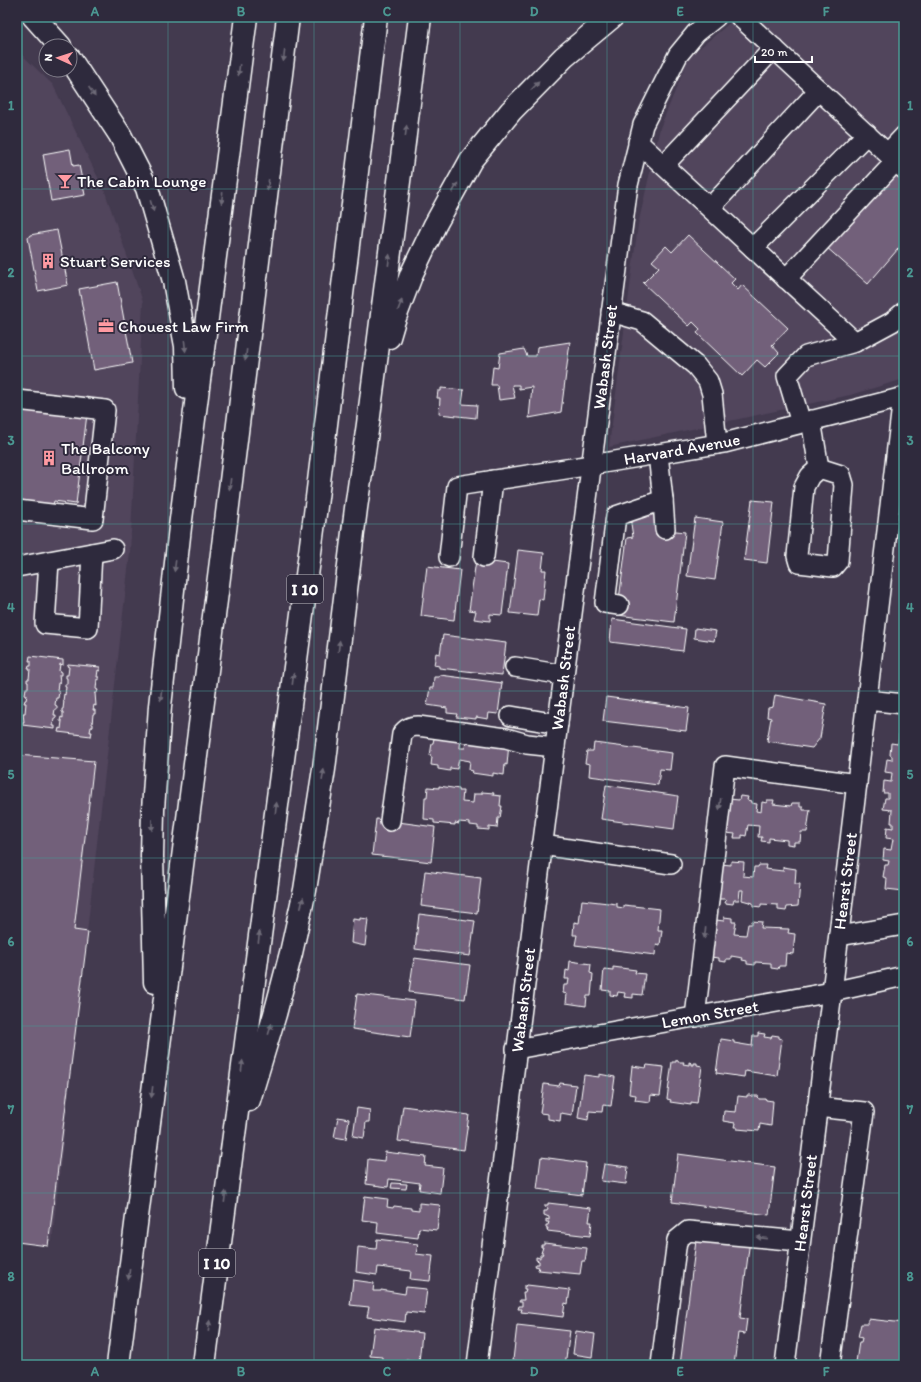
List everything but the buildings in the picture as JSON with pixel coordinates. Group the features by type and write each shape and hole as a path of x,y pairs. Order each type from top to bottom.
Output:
{"highway":[{"path":"34,17 53,38"},
{"path":"157,1053 152,856 153,810 160,706 180,527 246,17"},
{"path":"118,1365 223,546 288,17"},
{"name":"I 10","path":"204,1365 313,530 376,17"},
{"path":"230,1160 275,1014 291,953 305,890 324,769 356,508 420,17"},
{"path":"368,424 394,320 412,273 434,225 471,160 511,112 564,57 612,17"},
{"path":"78,71 120,135 146,188 174,280 186,346 188,428 180,527"}],"street":[{"name":"Wabash Street","path":"477,1365 542,845 628,185 643,125 678,55 696,32 716,17"},
{"path":"740,17 896,161"},
{"path":"664,165 774,48"},
{"path":"710,208 819,90"},
{"path":"753,248 867,134"},
{"path":"786,279 896,161 904,136"},
{"path":"638,142 855,342"},
{"path":"611,312 642,321 696,366 708,381 712,394 716,444"},
{"path":"819,468 806,422 787,376 806,356 855,342 892,322 904,312"},
{"name":"Harvard Avenue","path":"449,557 457,486 716,444 903,397"},
{"name":"Hearst Street","path":"785,1365 839,936 903,397"},
{"path":"17,400 105,410 93,519 17,510"},
{"path":"658,454 665,529"},
{"path":"819,468 840,475 844,486 838,561 833,567 799,563 797,556 804,487 810,476 819,468"},
{"path":"484,557 493,480"},
{"path":"619,604 605,603 616,516 663,500"},
{"path":"17,567 113,549"},
{"path":"49,561 45,624 88,628 92,553"},
{"path":"514,667 564,675"},
{"path":"867,700 904,704"},
{"path":"511,716 558,724"},
{"path":"390,821 402,734 405,729 411,726 506,738 527,744 555,747"},
{"path":"695,1017 725,766 857,784"},
{"path":"542,845 671,864"},
{"path":"839,936 904,925"},
{"name":"Lemon Street","path":"516,1049 832,992 904,976"},
{"path":"817,1107 864,1112 830,1365"},
{"path":"661,1365 677,1240 688,1230 800,1241"}],"shaded area":[{"path":"737,17 904,17 904,379 850,395 609,447 638,225 660,128 689,57"},
{"path":"17,50 38,70 38,78 46,78 53,85 105,192 143,302 130,552 52,1241 17,1236"}],"place":[{"name":"The Cabin Lounge","path":"65,181"},
{"name":"Stuart Services","path":"48,261"},
{"name":"Chouest Law Firm","path":"106,326"},
{"name":"The Balcony Ballroom","path":"49,458"}]}
